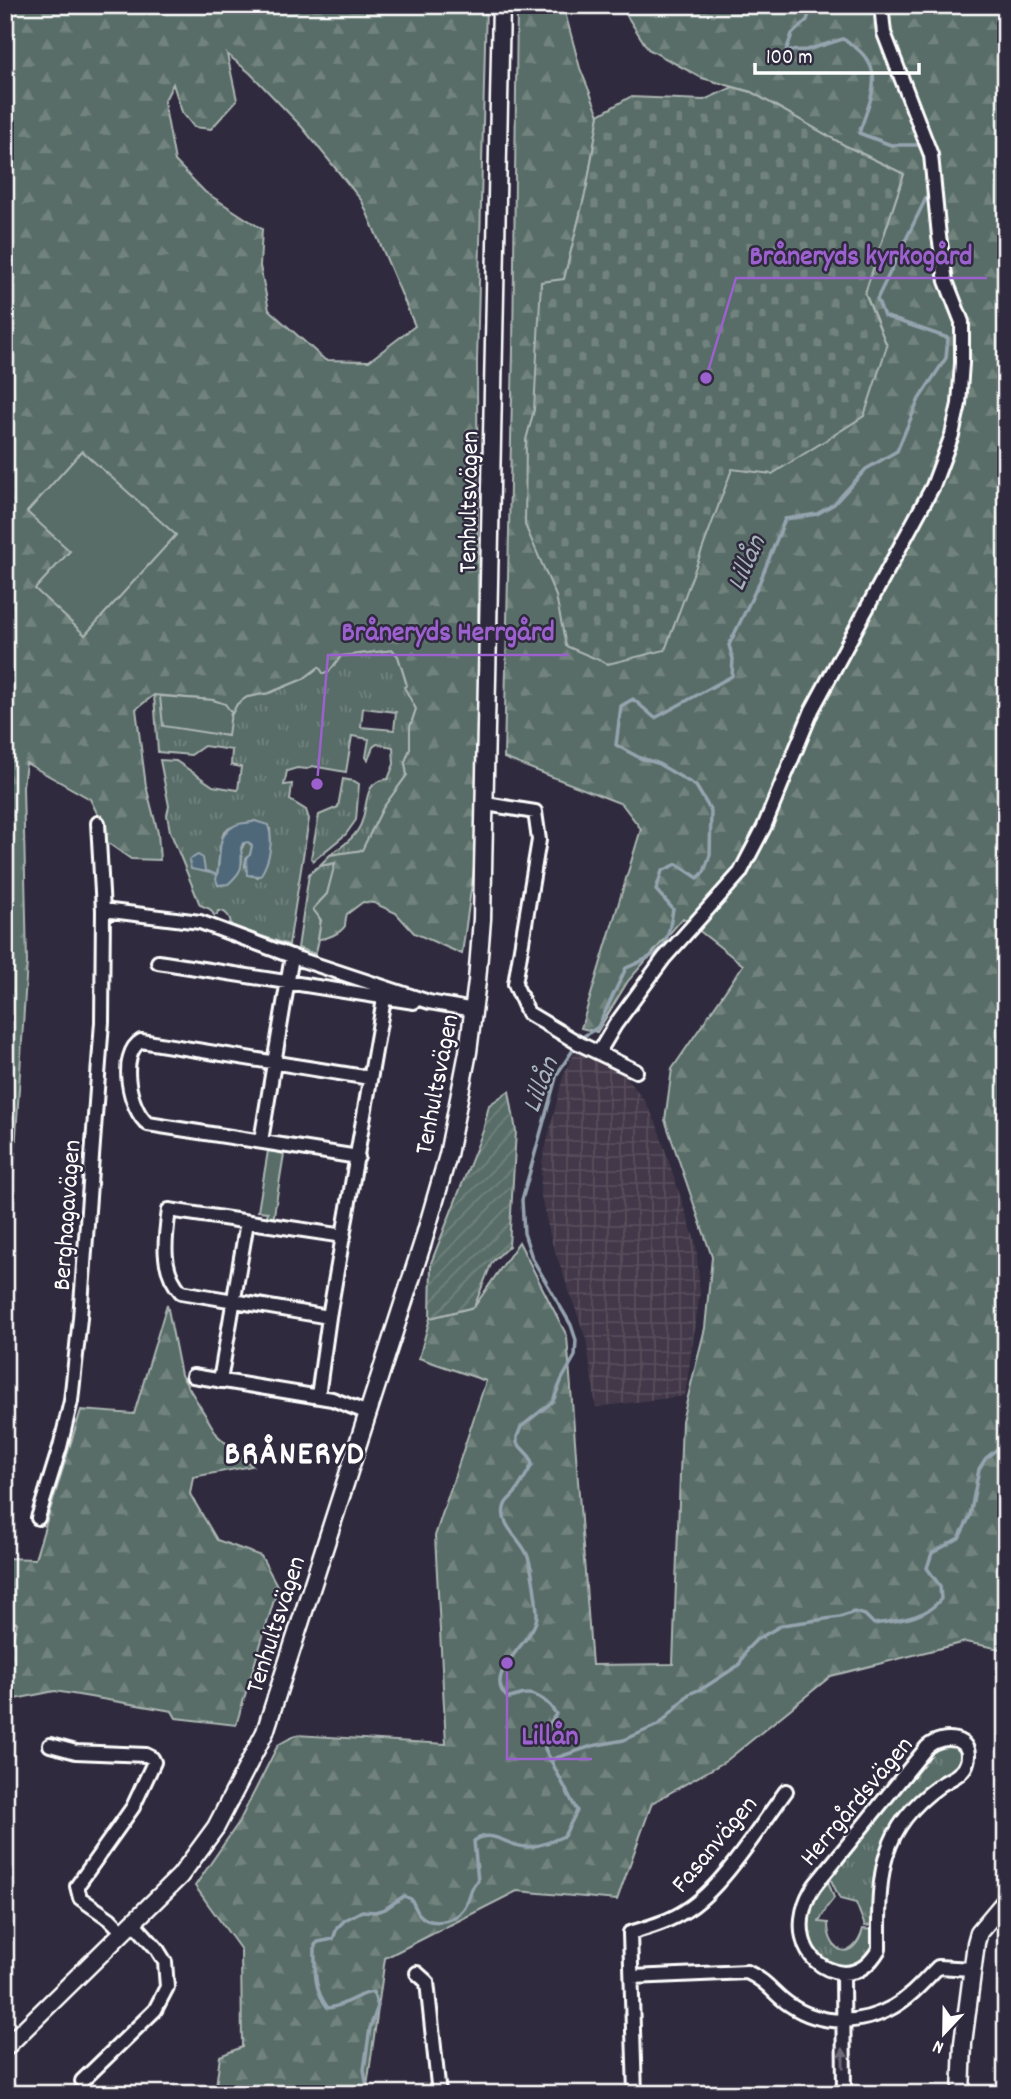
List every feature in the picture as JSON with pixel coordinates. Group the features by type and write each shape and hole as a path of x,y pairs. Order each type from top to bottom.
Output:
{"street":[{"name":"Tenhultsvägen","path":"5,2048 180,1876 204,1844 239,1786 265,1732 423,1242 447,1155 460,1098 474,1010 481,941 501,5"},
{"path":"599,1052 615,1025 664,958 740,873 764,827 811,710 933,486 952,435 962,363 962,322 946,281 931,155 884,33 881,5"},
{"path":"486,804 535,812 539,840 515,985 528,1013 580,1044 636,1071"},
{"name":"Berghagavägen","path":"38,1518 60,1447 71,1401 74,1373 102,1022 103,910 98,823"},
{"path":"103,910 200,922 429,1002 474,1010"},
{"path":"261,1141 292,956"},
{"path":"158,962 407,1003 429,1002"},
{"path":"318,1396 329,1317 384,999"},
{"path":"358,1157 145,1123 131,1097 129,1071 132,1051 141,1041 275,1061 370,1079"},
{"path":"329,1317 179,1290 165,1257 169,1210 344,1236"},
{"path":"220,1381 247,1222"},
{"path":"192,1376 334,1399 368,1413"},
{"name":"Herrgårdsvägen","path":"943,1738 959,1742 966,1747 967,1766 912,1809 893,1836 884,1857 879,1886 879,1949 865,1967 855,1973 843,1973 828,1970 816,1962 804,1942 802,1912 809,1892 927,1747 935,1740 943,1738"},
{"path":"50,1745 76,1752 146,1755 154,1762 133,1807 77,1886 80,1898 110,1919 128,1927 157,1950 165,1962 167,1987 155,2010 82,2081"},
{"name":"Fasanvägen","path":"632,1977 630,1933 659,1924 698,1902 733,1863 786,1791"},
{"path":"961,2094 963,2043 979,1932 1006,1900"},
{"path":"635,2094 632,1977 747,1972 760,1978 790,2006 820,2019 842,2022 875,2015 894,2007 914,1992 938,1967 972,1969"},
{"path":"417,1973 427,1982 439,2094"},
{"path":"843,1973 844,2094"}],"shaded area":[{"path":"575,1052 623,1073 645,1101 656,1122 696,1244 700,1293 685,1396 596,1407 586,1339 551,1240 540,1192 542,1162 563,1076"}],"green space":[{"path":"5,5 486,5 477,362 479,833 462,954 414,933 396,913 374,903 363,902 347,914 345,926 340,931 318,939 321,920 313,909 327,894 335,863 319,866 330,855 362,850 383,808 407,775 405,762 410,749 410,727 416,709 404,687 407,685 398,656 393,650 341,656 328,673 323,673 319,667 303,679 269,693 247,697 237,704 231,716 225,704 213,700 154,695 136,709 146,786 158,833 160,860 131,859 105,841 99,817 90,799 26,763 23,786 27,962 13,1183 5,1261","holes":["227,54 250,73 302,127 362,201 415,326 369,361 325,360 269,310 260,266 262,229 205,192 175,161 164,102 173,84 182,112 194,127 211,129 237,100"]},
{"path":"517,5 563,5 580,68 599,115 587,186 564,280 887,346 865,293 904,174 846,146 751,92 702,78 648,49 620,5 1006,5 1006,1650 965,1642 831,1676 726,1761 652,1803 617,1900 517,1891 385,1958 366,2094 215,2094 220,2056 242,2047 241,1950 195,1886 239,1822 278,1745 296,1735 446,1744 435,1536 486,1381 419,1358 430,1318 474,1307 519,1242 567,1336 592,1665 673,1664 682,1421 705,1328 712,1257 665,1120 672,1069 743,965 683,918 628,981 597,1032 581,1028 641,829 622,804 504,758"},
{"path":"733,87 751,92 846,146 904,174 865,293 887,346 864,416 772,474 732,469 665,650 608,664 566,646 556,596 525,525 526,440 534,410 541,282 564,279 587,186 599,115 630,97 704,100"},
{"path":"82,451 176,535 85,635 35,589 70,551 27,512"},
{"path":"393,650 398,656 407,686 405,687 416,709 410,727 410,749 405,762 407,775 383,808 362,851 330,855 359,828 373,785 388,779 394,764 393,747 377,744 368,760 366,757 369,739 352,736 346,772 312,766 287,771 284,785 292,784 290,800 306,810 309,819 289,945 231,926 226,913 218,911 217,915 214,915 210,909 200,905 170,831 167,815 169,806 160,760 176,761 213,786 238,790 241,767 231,765 232,750 204,746 191,755 158,752 154,695 213,700 230,707 231,714 237,704 247,697 269,693 303,679 319,667 337,662 341,656","holes":["363,708 396,712 394,730 361,727","255,821 270,829 271,842 265,867 258,877 248,875 246,858 250,855 252,846 250,842 245,842 241,850 242,860 238,873 228,884 218,885 219,858 225,831"]},
{"path":"160,696 213,700 225,704 231,712 228,736 163,726"},
{"path":"343,779 359,784 356,820 346,834 313,861 311,858 319,815 338,807"},
{"path":"336,863 327,894 313,909 320,922 315,954 298,948 309,874 319,866"},
{"path":"509,1091 516,1131 509,1246 492,1262 474,1307 430,1318 431,1263 483,1131 489,1105"},
{"path":"268,1151 284,1154 273,1221 266,1220 268,1212 258,1211"},
{"path":"167,1304 181,1375 218,1436 252,1466 193,1477 190,1494 217,1540 261,1556 278,1587 236,1725 176,1718 172,1711 55,1691 5,1701 5,1666 17,1623 5,1620 5,1558 35,1559 81,1410 134,1414"},
{"path":"951,1743 959,1747 962,1761 910,1810 888,1838 875,1870 874,1925 865,1926 856,1903 840,1899 829,1876 936,1744"},
{"path":"827,1878 834,1898 819,1922 828,1923 829,1934 837,1948 848,1950 859,1940 863,1929 874,1930 869,1956 860,1964 849,1967 827,1960 811,1940 807,1928 808,1911"}],"water":[{"path":"255,821 268,825 270,852 260,876 247,875 246,858 250,855 252,846 248,842 243,843 241,848 241,868 228,884 218,885 215,874 217,875 222,841 228,830 236,825"},
{"path":"198,855 203,858 205,870 214,874 191,869 189,860"}],"waterway":[{"name":"Lillån","path":"581,1038 598,1027 626,968 656,953 665,942 673,909 656,890 662,871 677,864 698,878 704,872 710,855 711,811 696,786 657,763 640,758 616,745 621,706 633,699 655,718 732,676 733,659 729,645 760,581 785,519 817,514 834,504 866,469 897,451 919,399 946,358 948,338 884,316 877,299 928,194 926,159 919,145 891,145 859,133 874,81 867,59 857,49 843,39 807,50 786,51 792,34 807,20 812,5"},
{"name":"Lillån","path":"368,2094 364,2070 370,2028 378,2006 373,1992 328,2008 317,1986 315,1945 333,1939 337,1928 345,1920 362,1911 375,1912 385,1909 404,1896 411,1899 419,1914 429,1921 454,1918 466,1906 478,1881 474,1841 487,1836 519,1846 541,1845 564,1836 577,1811 545,1749 546,1729 556,1714 547,1703 535,1695 524,1694 508,1698 501,1688 500,1678 504,1668 535,1625 537,1615 528,1557 507,1526 503,1512 532,1465 530,1457 517,1443 517,1437 521,1427 553,1401 575,1356 576,1340 571,1325 532,1258 524,1233 522,1200 557,1074 573,1050"},
{"path":"550,1760 592,1746 624,1740 660,1724 689,1694 739,1665 747,1649 756,1640 782,1625 840,1617 854,1612 865,1615 874,1624 911,1618 935,1606 941,1599 940,1586 927,1568 932,1553 959,1538 970,1516 979,1469 986,1458 1006,1442"}],"place":[{"name":"Bråneryds kyrkogård","path":"706,378"},
{"name":"Bråneryds Herrgård","path":"317,784"},
{"name":"Lillån","path":"507,1663"}],"district":[{"name":"BRÅNERYD","path":"295,1451"}]}
